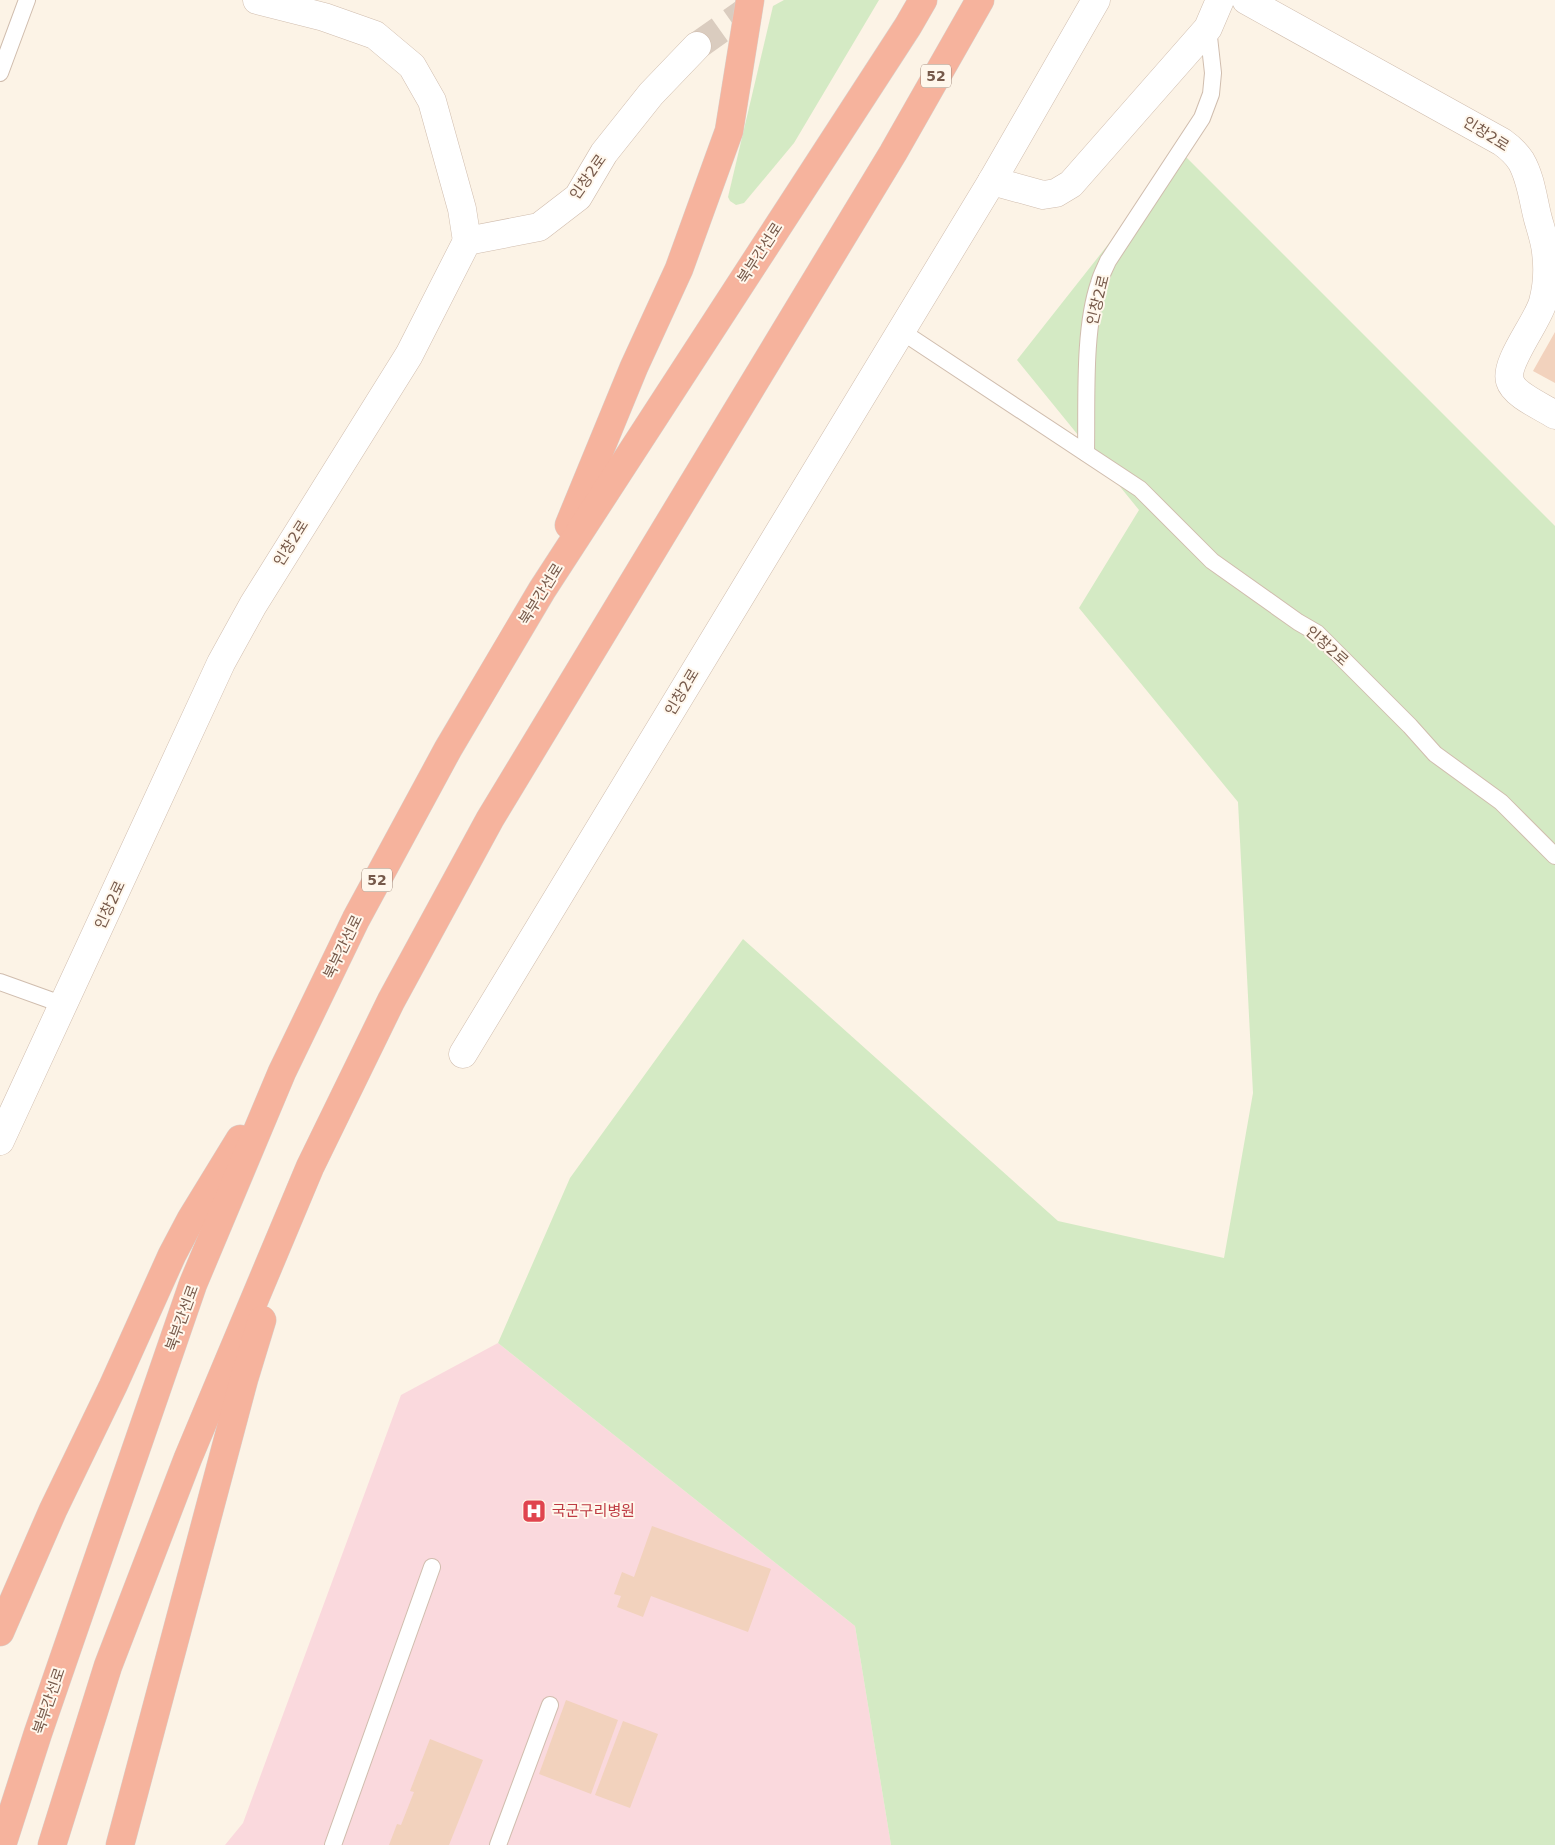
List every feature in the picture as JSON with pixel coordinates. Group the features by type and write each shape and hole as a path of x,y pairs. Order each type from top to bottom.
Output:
{"highway":[{"path":"542,590 634,367 679,269 729,131 750,0"},
{"name":"북부간선로","path":"2,1845 38,1733 193,1284 282,1072 356,919 448,749 542,590 923,0"},
{"name":"52","path":"52,1845 111,1657 188,1458 310,1167 391,1001 490,819 893,153 980,0"},
{"path":"893,153 990,0"},
{"path":"0,1632 53,1510 113,1386 172,1255 213,1182 282,1072"},
{"path":"120,1845 244,1379 310,1167"}],"street":[{"path":"257,0 328,9 375,35 412,66 432,101 462,209 467,241"},
{"name":"인창2로","path":"463,1054 992,181 1096,0"},
{"path":"992,181 1043,195 1056,193 1071,184 1208,28 1220,0"},
{"name":"인창2로","path":"1246,0 1502,142 1520,159 1527,175 1546,253 1546,278 1540,309 1511,364 1508,374 1510,383 1516,391 1555,415"},
{"name":"인창2로","path":"0,1141 220,663 253,606 409,355 467,241 539,227 578,197 604,153 651,94 697,46"}],"lane":[{"path":"0,73 27,0"},
{"name":"인창2로","path":"1086,452 1088,346 1094,302 1099,282 1108,261 1202,118 1211,94 1214,73 1208,28"},
{"name":"인창2로","path":"901,331 1140,489 1212,561 1317,634 1410,726 1434,754 1501,802 1555,856"},
{"path":"0,982 64,1004"},
{"path":"333,1845 432,1567"},
{"path":"498,1845 550,1705"}],"shaded area":[{"name":"국군구리병원","path":"498,1343 855,1626 891,1845 225,1845 243,1823 401,1395"}],"green space":[{"path":"784,0 879,0 794,143 744,203 736,205 728,197 773,6"},
{"path":"1181,152 1555,526 1555,1845 891,1845 855,1626 498,1343 570,1178 743,939 1058,1221 1224,1258 1253,1093 1238,802 1079,608 1139,510 1017,360"}],"building":[{"path":"1555,332 1555,383 1533,371"},
{"path":"652,1526 771,1569 748,1632 651,1596 643,1617 617,1607 621,1596 614,1594 622,1572 634,1577"},
{"path":"566,1700 618,1720 591,1794 539,1774"},
{"path":"623,1721 658,1734 630,1808 595,1795"},
{"path":"430,1739 483,1760 449,1845 389,1845 397,1824 401,1825 414,1792 410,1791"}],"tunnel":[{"path":"697,46 762,0"}],"place":[{"name":"국군구리병원","path":"534,1511"}]}
